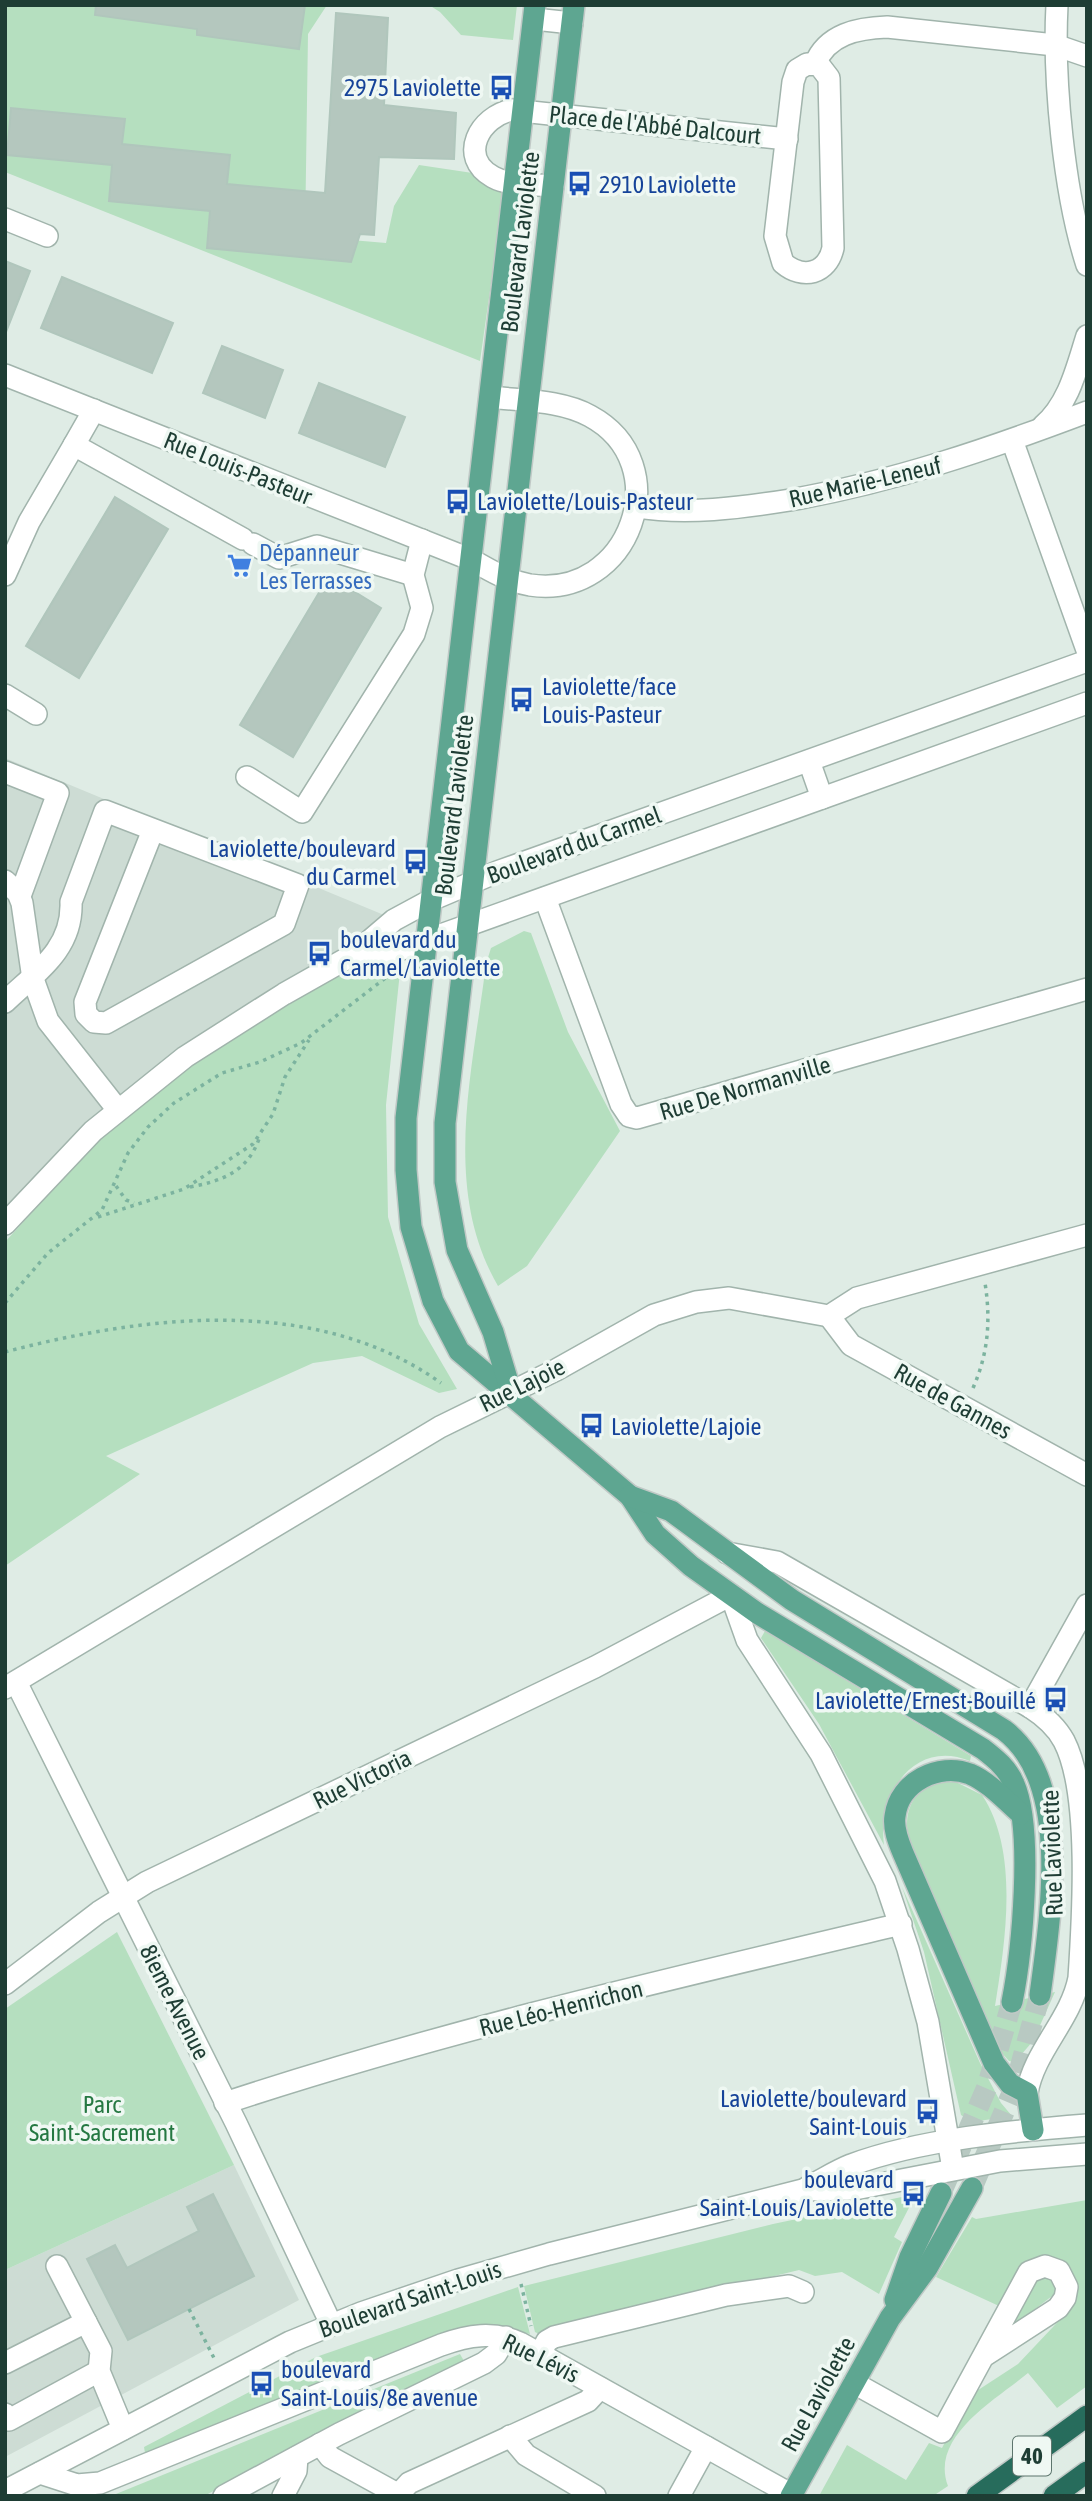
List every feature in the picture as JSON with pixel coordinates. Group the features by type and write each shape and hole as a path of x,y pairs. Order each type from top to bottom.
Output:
{"highway":[{"name":"40","path":"977,2496 1087,2416"},
{"name":"40","path":"1054,2496 1087,2472"}],"main road":[{"name":"Boulevard Laviolette","path":"511,1392 456,1347 433,1301 411,1227 406,1170 406,1118 535,12"},
{"name":"Boulevard Laviolette","path":"511,1392 493,1332 457,1250 445,1182 445,1123 573,14"},
{"name":"Rue Laviolette","path":"511,1392 630,1496 655,1534 731,1595 983,1749 1011,1778 1021,1814 1021,1919 1012,2003"},
{"name":"Rue Laviolette","path":"630,1496 671,1511 792,1600 1004,1730 1029,1756 1044,1790 1050,1821 1048,1933 1040,1995"},
{"path":"1021,1814 977,1778 963,1772 945,1771 929,1774 907,1789 897,1806 895,1826 902,1853 994,2063 1010,2084 1027,2093 1033,2130"},
{"name":"Rue Laviolette","path":"791,2495 890,2318 927,2268 972,2188"},
{"name":"Rue Laviolette","path":"890,2318 910,2257 941,2193"}],"street":[{"path":"1057,5 1055,45 1078,176 1087,265"},
{"path":"535,12 573,14"},
{"name":"Place de l'Abbé Dalcourt","path":"815,64 821,51 832,41 870,28 895,28 1055,45 1087,56"},
{"name":"Place de l'Abbé Dalcourt","path":"815,64 824,68 829,78 833,248 826,265 809,274 791,270 783,263 776,246 794,76 801,66 815,64"},
{"name":"Place de l'Abbé Dalcourt","path":"516,182 492,177 475,148 476,138 489,118 500,112 524,111 786,139"},
{"path":"516,182 553,186"},
{"path":"5,219 47,236"},
{"path":"1035,431 1061,404 1087,335"},
{"name":"Rue Louis-Pasteur","path":"5,375 472,560 506,579"},
{"path":"491,397 579,410 614,436 630,461 634,475 636,507 621,546 589,576 575,582 545,586 506,579"},
{"path":"5,575 29,522 94,410"},
{"name":"Rue Marie-Leneuf","path":"636,507 683,510 731,508 808,497 897,478 1087,412"},
{"path":"1012,440 1087,650"},
{"path":"74,445 279,558 317,546 413,575"},
{"path":"247,777 302,812 414,634 422,608 413,575 422,540"},
{"name":"Boulevard du Carmel","path":"5,1224 61,1163 118,1110 203,1045 353,955 394,920 430,900 472,881 1087,661"},
{"path":"5,695 36,714"},
{"name":"Boulevard du Carmel","path":"353,955 400,950 1087,703"},
{"path":"809,761 822,799"},
{"path":"5,772 58,793 13,889 33,979 51,1026 118,1110"},
{"path":"5,1002 42,971 50,956 60,948 71,916 71,902 105,811 298,886 284,924 106,1023 94,1022 86,1014 85,1002 153,830"},
{"name":"Rue De Normanville","path":"545,898 621,1104 629,1116 637,1118 1087,989"},
{"path":"828,1316 857,1298 1087,1235"},
{"name":"Rue Lajoie","path":"10,1685 440,1427 654,1315 696,1302 745,1300 828,1316"},
{"name":"Rue de Gannes","path":"828,1316 851,1345 1087,1475"},
{"name":"Rue Laviolette","path":"727,1553 777,1562 1030,1707 1059,1733 1074,1768 1079,1794 1081,1916 1076,1991 1034,2070 1027,2093"},
{"path":"731,1595 747,1640 795,1710 845,1797 874,1857 901,1924 933,2045 953,2168"},
{"name":"Rue Victoria","path":"5,1984 123,1897 164,1874 595,1667 731,1595"},
{"path":"1030,1707 1087,1605"},
{"name":"8ieme Avenue","path":"10,1685 123,1897 331,2324"},
{"name":"Rue Léo-Henrichon","path":"225,2103 324,2070 581,2001 901,1924"},
{"name":"Boulevard Saint-Louis","path":"803,2190 850,2165 949,2142 1087,2125"},
{"path":"1033,2130 1035,2157"},
{"name":"Boulevard Saint-Louis","path":"5,2491 277,2348 331,2324 535,2257 803,2190 855,2189 953,2168 1035,2157 1087,2154"},
{"path":"57,2266 101,2351 99,2371 124,2429"},
{"path":"540,2354 547,2341 554,2337 666,2308 782,2287 803,2292"},
{"path":"5,2363 86,2322"},
{"name":"Rue Lévis","path":"40,2473 77,2485 100,2483 450,2342 484,2335 506,2337 540,2354 791,2495"},
{"path":"224,2496 320,2444 488,2361 506,2337"},
{"path":"854,2383 942,2432 984,2356"},
{"path":"5,2414 9,2420 99,2371"},
{"path":"320,2444 330,2457 400,2495 409,2483 588,2401 600,2388"},
{"path":"510,2436 526,2455 595,2496"},
{"path":"679,2496 706,2447"},
{"path":"283,2496 296,2471 297,2457"}],"path":[{"path":"5,1303 48,1253 102,1210 134,1145 174,1103 215,1076 279,1055 313,1035 388,976 396,976"},
{"path":"184,1188 247,1149 261,1133 273,1114 285,1077 313,1035"},
{"path":"91,1221 184,1188 219,1182 241,1168 251,1157 261,1133"},
{"path":"116,1184 117,1192 126,1200 137,1203"},
{"path":"963,1407 979,1374 987,1344 988,1307 980,1265"},
{"path":"5,1352 61,1337 151,1325 195,1320 236,1322 336,1333 361,1340 392,1353 441,1383"},
{"path":"521,2284 530,2320"},
{"path":"189,2309 212,2355"}],"shaded area":[{"path":"5,758 384,915 5,1222"},
{"path":"234,2165 299,2300 5,2457 5,2270"}],"green space":[{"path":"5,5 327,5 308,34 305,236 386,243 394,206 419,165 506,178 480,361 5,172"},
{"path":"429,5 517,5 513,40 461,35 440,12"},
{"path":"524,931 531,933 568,1032 620,1131 527,1266 498,1286 481,1248 470,1209 466,1169 469,1087 486,964 491,948"},
{"path":"401,962 386,1105 388,1217 419,1324 457,1389 439,1393 362,1356 313,1363 106,1456 140,1474 5,1566 5,1242 107,1130 180,1070 313,983"},
{"path":"765,1631 971,1756 970,1761 950,1756 932,1757 916,1764 903,1776 893,1790 887,1808 883,1826 884,1845 819,1724 761,1638"},
{"path":"941,1782 956,1782 982,1795 994,1818 1001,1843 1007,1898 1003,1954 995,2006 1055,1992 1033,2041 1015,2062 1009,2061 1001,2052 908,1838 907,1819 912,1802 923,1790"},
{"path":"902,1887 980,2063 1001,2103 1012,2116 972,2122 961,2115 924,1952"},
{"name":"Parc Saint-Sacrement","path":"117,1932 234,2165 5,2270 5,2009"},
{"path":"916,2194 894,2237 902,2242 879,2294 842,2272 815,2276 799,2270 539,2334 535,2332 524,2286 773,2224"},
{"path":"1087,2200 1087,2386 1057,2408 1028,2373 969,2420 957,2435 948,2451 945,2468 948,2486 933,2496 819,2496 847,2445 906,2480 929,2443 942,2448 969,2396 1018,2364 1069,2310 1054,2262 999,2306 936,2277 972,2217 976,2219"},
{"path":"1045,2272 1058,2285 1056,2293 1000,2336 1031,2279"},
{"path":"518,2287 530,2334 491,2325 463,2327 145,2453 144,2447 316,2357"},
{"path":"460,2354 464,2361 204,2496 111,2496"}],"building":[{"path":"96,5 305,5 299,49 197,35 197,29 95,15"},
{"path":"336,13 388,18 384,105 456,113 454,159 379,157 374,235 360,234 351,262 207,248 210,211 109,201 112,165 7,155 11,108 125,119 122,144 230,155 227,184 325,193"},
{"path":"5,261 30,271 6,332 5,332"},
{"path":"62,277 173,323 152,373 41,328"},
{"path":"222,346 283,370 265,418 203,393"},
{"path":"319,383 405,417 385,467 299,433"},
{"path":"115,497 168,529 79,678 26,646"},
{"path":"329,576 381,608 293,757 240,725"},
{"path":"213,2194 254,2276 128,2340 87,2259 115,2245 127,2268 199,2231 187,2207"}],"tunnel":[{"path":"972,2188 1015,2086 1040,1995"},
{"path":"941,2193 987,2087 1012,2002"}],"place":[{"name":"2975 Laviolette","path":"501,87"},
{"name":"2910 Laviolette","path":"579,184"},
{"name":"Laviolette/Louis-Pasteur","path":"457,501"},
{"name":"Dépanneur Les Terrasses","path":"239,566"},
{"name":"Laviolette/face Louis-Pasteur","path":"522,700"},
{"name":"Laviolette/boulevard du Carmel","path":"416,862"},
{"name":"boulevard du Carmel/Laviolette","path":"320,953"},
{"name":"Laviolette/Lajoie","path":"591,1426"},
{"name":"Laviolette/Ernest-Bouillé","path":"1056,1700"},
{"name":"Laviolette/boulevard Saint-Louis","path":"927,2112"},
{"name":"boulevard Saint-Louis/Laviolette","path":"914,2193"},
{"name":"boulevard Saint-Louis/8e avenue","path":"261,2383"}]}
